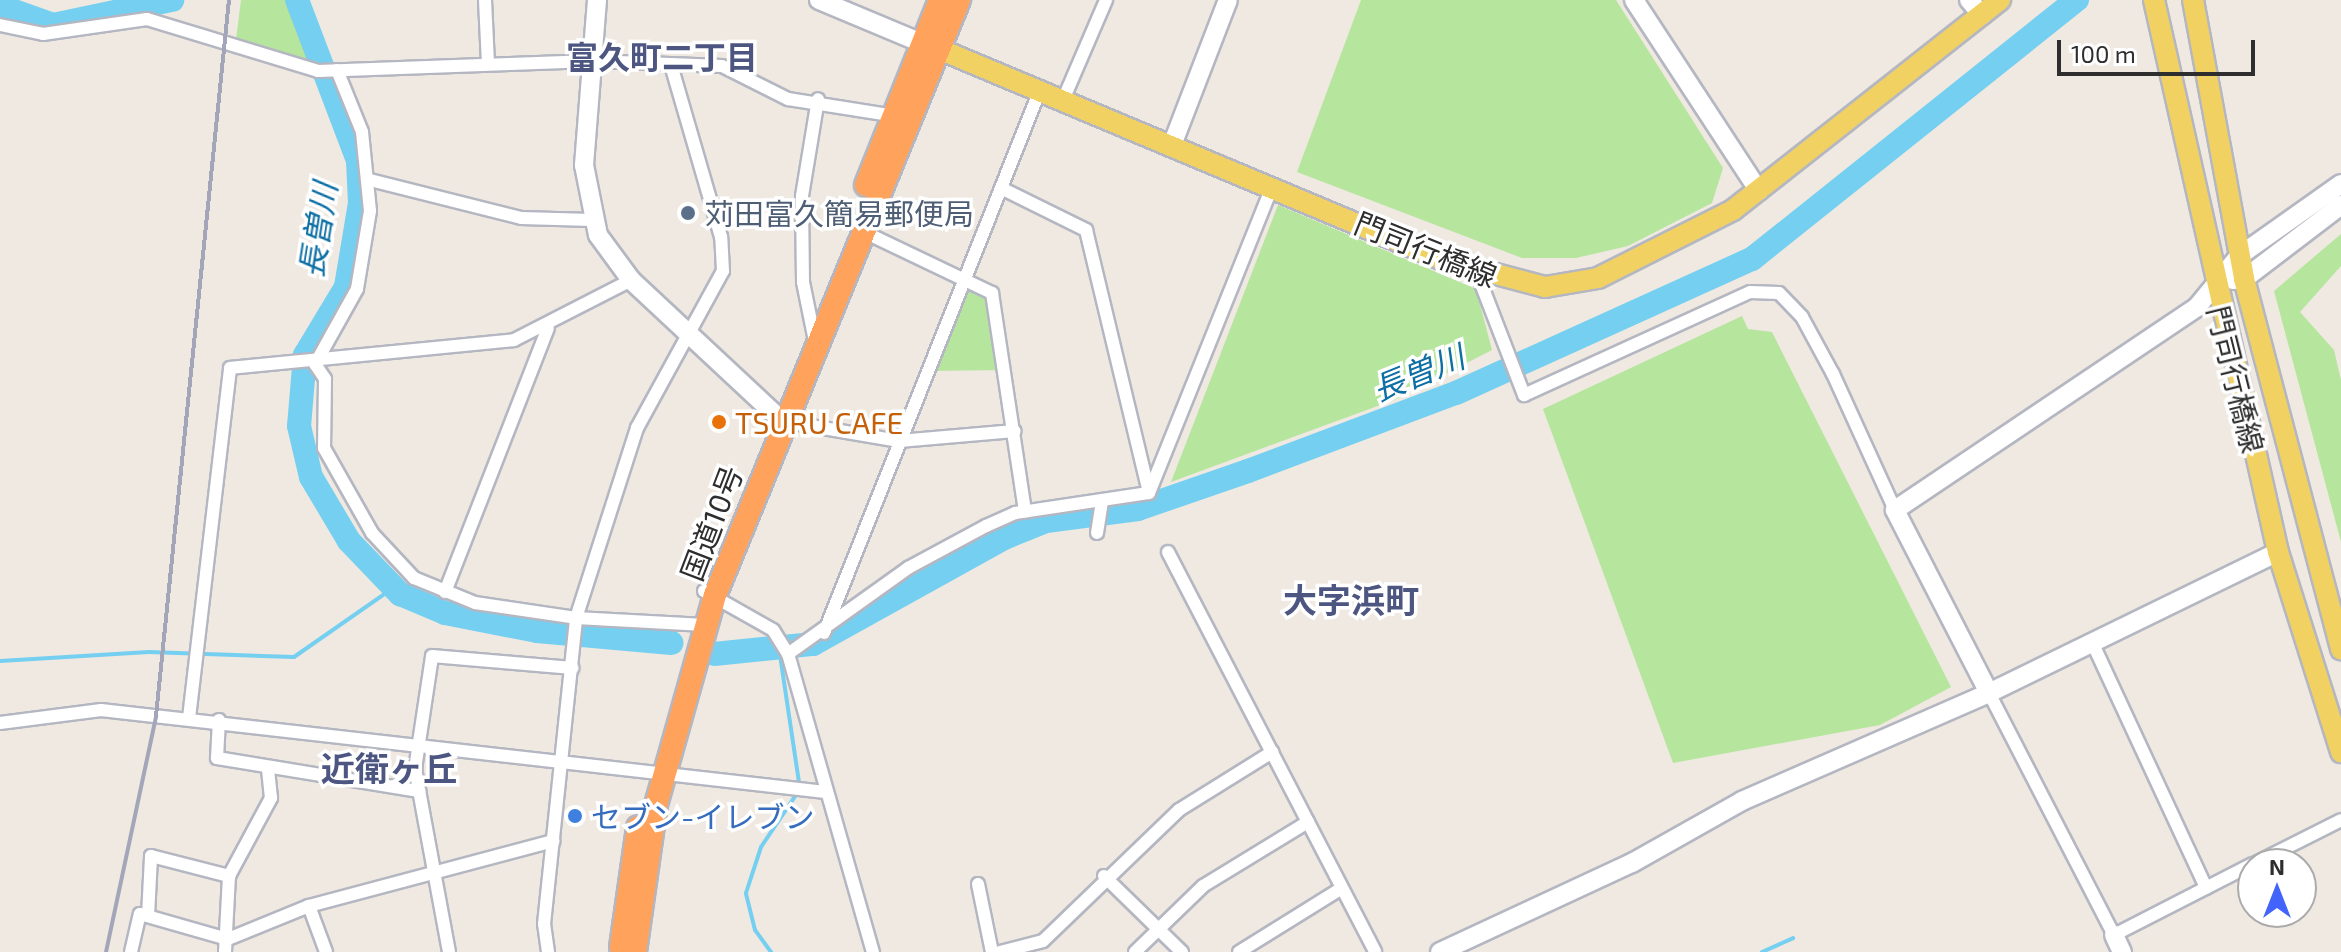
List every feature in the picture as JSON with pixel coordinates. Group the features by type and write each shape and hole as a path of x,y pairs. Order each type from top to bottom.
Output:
{"highway":[{"name":"国道10号","path":"931,46 940,0"},
{"name":"国道10号","path":"777,418 816,345 931,46 959,0"},
{"name":"国道10号","path":"621,952 657,776 699,625 811,321 902,119"},
{"name":"国道10号","path":"635,952 657,776"}],"main road":[{"name":"門司行橋線","path":"931,46 1477,273 1545,287 1598,278 1662,250 1759,191 1976,8 2000,0"},
{"name":"門司行橋線","path":"2154,0 2212,281 2278,552 2341,752"},
{"name":"門司行橋線","path":"2193,0 2244,279 2341,649"}],"street":[{"path":"485,0 488,64"},
{"path":"597,0 584,165 592,220 631,280 777,418 899,441 1015,431"},
{"path":"819,0 840,4 931,46"},
{"path":"1063,100 1106,0"},
{"path":"1172,145 1228,0"},
{"path":"1634,0 1759,191"},
{"path":"0,25 43,34 147,19 318,71 592,61 672,68 722,66 766,92 818,99 902,119"},
{"path":"548,952 554,841 564,767 576,618 637,428 689,335 723,256 672,68"},
{"path":"315,364 357,289 370,180 362,132 335,70"},
{"path":"822,636 1040,90"},
{"path":"816,345 811,321 802,196 818,99"},
{"path":"370,180 521,218 592,220"},
{"path":"1895,510 2197,307 2212,281 2239,256 2341,184"},
{"path":"1149,493 1272,187"},
{"path":"1001,188 1086,230 1149,493"},
{"path":"2212,281 2244,279 2341,205"},
{"path":"862,231 992,293 1025,512"},
{"path":"1477,273 1501,344 1524,395 1750,292 1779,293 1802,317 1833,374 1895,510 2118,944 2206,888 2237,872"},
{"path":"189,718 230,368 315,364 514,340 548,328 631,280"},
{"path":"445,592 548,328"},
{"path":"315,364 325,379 324,448 331,468 400,567 445,592 576,618 699,625"},
{"path":"788,654 822,636 908,568 1025,512 1101,506 1149,493"},
{"path":"1097,533 1101,506"},
{"path":"1168,552 1375,952"},
{"path":"1440,952 1632,863 1742,801 1989,693 2278,552"},
{"path":"710,593 773,630 788,654 873,952"},
{"path":"2092,642 2206,888"},
{"path":"449,952 419,791 419,744 432,656 572,668"},
{"path":"0,723 70,709 219,720 419,744 564,767 825,792"},
{"path":"219,720 217,758 419,791"},
{"path":"1000,952 1043,941 1104,876 1179,810 1272,752"},
{"path":"226,946 229,876 271,798 268,767"},
{"path":"2285,848 2341,820"},
{"path":"1135,952 1203,886 1308,822"},
{"path":"131,952 140,914 226,946 309,906 554,841"},
{"path":"148,916 151,856 229,876"},
{"path":"1104,876 1182,952"},
{"path":"978,884 992,952"},
{"path":"1239,952 1342,888"},
{"path":"309,906 326,952"}],"green space":[{"path":"241,0 297,0 327,70 235,48"},
{"path":"1361,0 1616,0 1723,168 1712,203 1628,246 1576,258 1522,258 1297,172"},
{"path":"1278,205 1476,289 1492,350 1394,400 1171,482"},
{"path":"2341,234 2341,266 2300,312 2334,350 2341,380 2341,542 2274,291"},
{"path":"965,278 988,286 1007,370 925,371"},
{"path":"1742,316 1748,329 1772,332 1951,687 1880,725 1673,763 1543,409"}],"waterway":[{"name":"長曽川","path":"0,6 53,25 172,0"},
{"name":"長曽川","path":"297,0 358,161 360,203 346,287 305,355 299,426 311,477 349,541 400,594 445,613 537,631 671,643"},
{"name":"長曽川","path":"714,654 813,644 1004,538 1046,521 1138,509 1248,471 1456,393 1752,259 2077,0"},
{"path":"0,661 149,652 294,657 393,588"},
{"path":"771,952 755,930 746,893 761,847 800,789 779,649"},
{"path":"1762,952 1793,938"}],"railway":[{"path":"106,952 156,716 229,0"}],"place":[{"name":"苅田富久簡易郵便局","path":"688,213"},
{"name":"TSURU CAFE","path":"719,422"},
{"name":"セブン-イレブン","path":"575,816"}],"district":[{"name":"富久町二丁目","path":"662,56"},
{"name":"大字浜町","path":"1351,600"},
{"name":"近衛ヶ丘","path":"389,768"}]}
